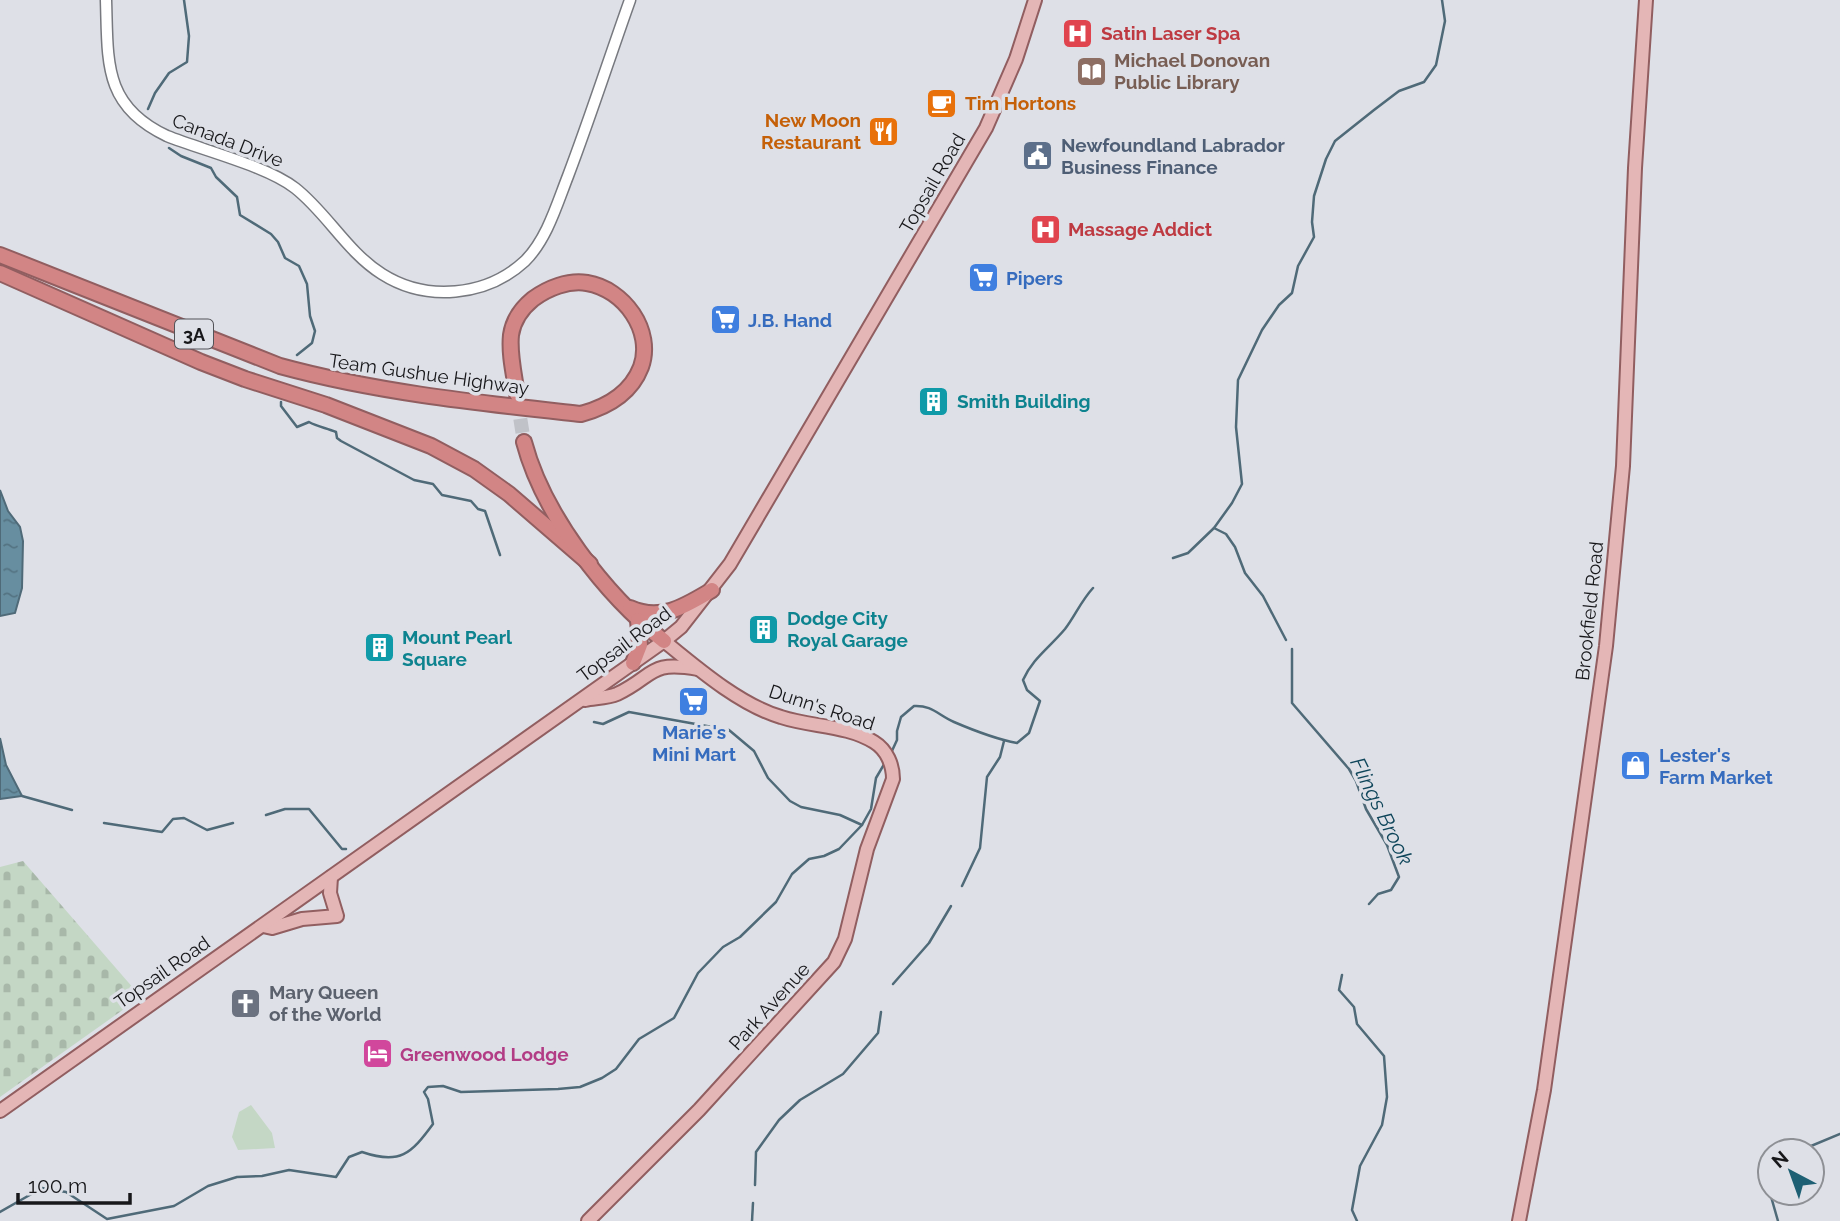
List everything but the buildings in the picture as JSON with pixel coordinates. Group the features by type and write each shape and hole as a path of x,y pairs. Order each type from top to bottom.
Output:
{"highway":[{"name":"Team Gushue Highway","path":"0,255 280,366 319,377 394,391 581,414 599,408 623,394 633,383 644,359 644,338 634,315 618,297 602,287 588,283 574,282 543,291 527,304 516,319 512,334 512,360 517,394"},
{"name":"3A","path":"0,273 201,362 397,431 456,459 509,494 590,564"},
{"path":"524,442 537,483 590,564 622,604 664,641"},
{"path":"622,604 651,614 666,613 712,590"},
{"path":"633,663 640,645 638,620"}],"main road":[{"name":"Topsail Road","path":"0,1111 681,627 712,590 771,497 986,128 1016,59 1035,0"},
{"name":"Brookfield Road","path":"1519,1221 1544,1090 1606,646 1623,466 1635,168 1646,0"},
{"path":"681,627 682,645 698,669"},
{"name":"Dunn's Road","path":"664,641 698,669 749,703 779,717 840,730 871,740 881,747 893,767"},
{"path":"581,700 616,694 654,669 669,665 698,669"},
{"name":"Park Avenue","path":"588,1221 699,1110 838,956 845,939 867,849 893,779 893,767"},
{"path":"263,926 272,928 302,919 337,916 330,893 331,877"}],"street":[{"name":"Canada Drive","path":"106,0 109,69 116,92 133,114 155,131 257,169 294,187 359,255 381,274 408,287 446,292 483,287 506,275 526,260 539,242 552,218 587,126 630,0"}],"green space":[{"path":"23,861 141,997 0,1097 0,867"},
{"path":"251,1105 272,1133 275,1148 238,1150 232,1137 239,1112"}],"water":[{"path":"0,490 8,511 20,527 23,541 22,588 15,613 0,616"},
{"path":"0,738 6,765 22,796 0,799"}],"waterway":[{"path":"148,109 169,73 187,62 189,36 184,0"},
{"path":"1173,558 1188,553 1214,528 1242,484 1236,427 1238,380 1262,330 1279,305 1292,293 1298,266 1314,237 1314,196 1326,159 1335,141 1374,110 1399,91 1424,82 1436,65 1445,21 1442,0"},
{"path":"169,148 211,168 216,177 237,197 240,215 271,234 285,258 299,266 307,284 310,316 315,331 312,343 297,355"},
{"path":"281,402 281,406 297,427 309,422 336,432 341,441 414,480 433,484 442,495 471,501 478,509 485,511 500,555"},
{"name":"Flings Brook","path":"1214,528 1226,534 1235,547 1245,573 1263,596 1286,640"},
{"path":"891,753 897,740 901,717 914,706 930,709 970,729 1017,743 1029,733 1040,701 1027,690 1023,680 1036,659 1065,629 1093,588"},
{"name":"Flings Brook","path":"1292,649 1292,703 1349,769 1366,809 1387,845 1399,877 1391,890 1378,894 1369,904"},
{"path":"594,722 603,724 629,712 729,730 754,751 768,778 790,801 801,807 840,815 862,825"},
{"path":"962,886 980,848 987,777 1000,757 1004,741"},
{"path":"0,1212 42,1188 66,1192 107,1219 174,1206 208,1186 237,1177 262,1176 289,1170 336,1177 349,1157 362,1152 395,1157 404,1154 418,1143 433,1124 424,1092 428,1087 443,1086 461,1092 558,1089 580,1087 602,1078 616,1069 639,1039 674,1018 698,973 723,947 740,937 776,902 792,874 809,859 839,849 862,825 871,809 876,778 886,761"},
{"path":"22,796 72,810"},
{"path":"266,815 285,809 309,809 342,849 346,849"},
{"path":"104,823 162,832 173,819 184,818 207,830 233,823"},
{"path":"893,984 929,943 951,906"},
{"name":"Flings Brook","path":"1342,975 1339,990 1354,1007 1357,1024 1384,1056 1387,1097 1382,1125 1360,1166 1352,1210 1357,1221"},
{"path":"755,1185 756,1152 779,1120 800,1100 843,1074 878,1033 881,1012"},
{"path":"1826,1140 1840,1134"},
{"path":"752,1221 753,1203"},
{"path":"1774,1207 1778,1221"}],"tunnel":[{"path":"517,398 524,442"}],"place":[{"name":"Satin Laser Spa","path":"1078,33"},
{"name":"Michael Donovan Public Library","path":"1091,71"},
{"name":"Tim Hortons","path":"942,103"},
{"name":"New Moon Restaurant","path":"884,131"},
{"name":"Newfoundland Labrador Business Finance","path":"1038,156"},
{"name":"Massage Addict","path":"1045,229"},
{"name":"Pipers","path":"983,278"},
{"name":"J.B. Hand","path":"725,320"},
{"name":"Smith Building","path":"934,401"},
{"name":"Dodge City Royal Garage","path":"764,629"},
{"name":"Mount Pearl Square","path":"379,648"},
{"name":"Marie's Mini Mart","path":"694,701"},
{"name":"Lester's Farm Market","path":"1636,766"},
{"name":"Mary Queen of the World","path":"246,1003"},
{"name":"Greenwood Lodge","path":"377,1054"}]}
